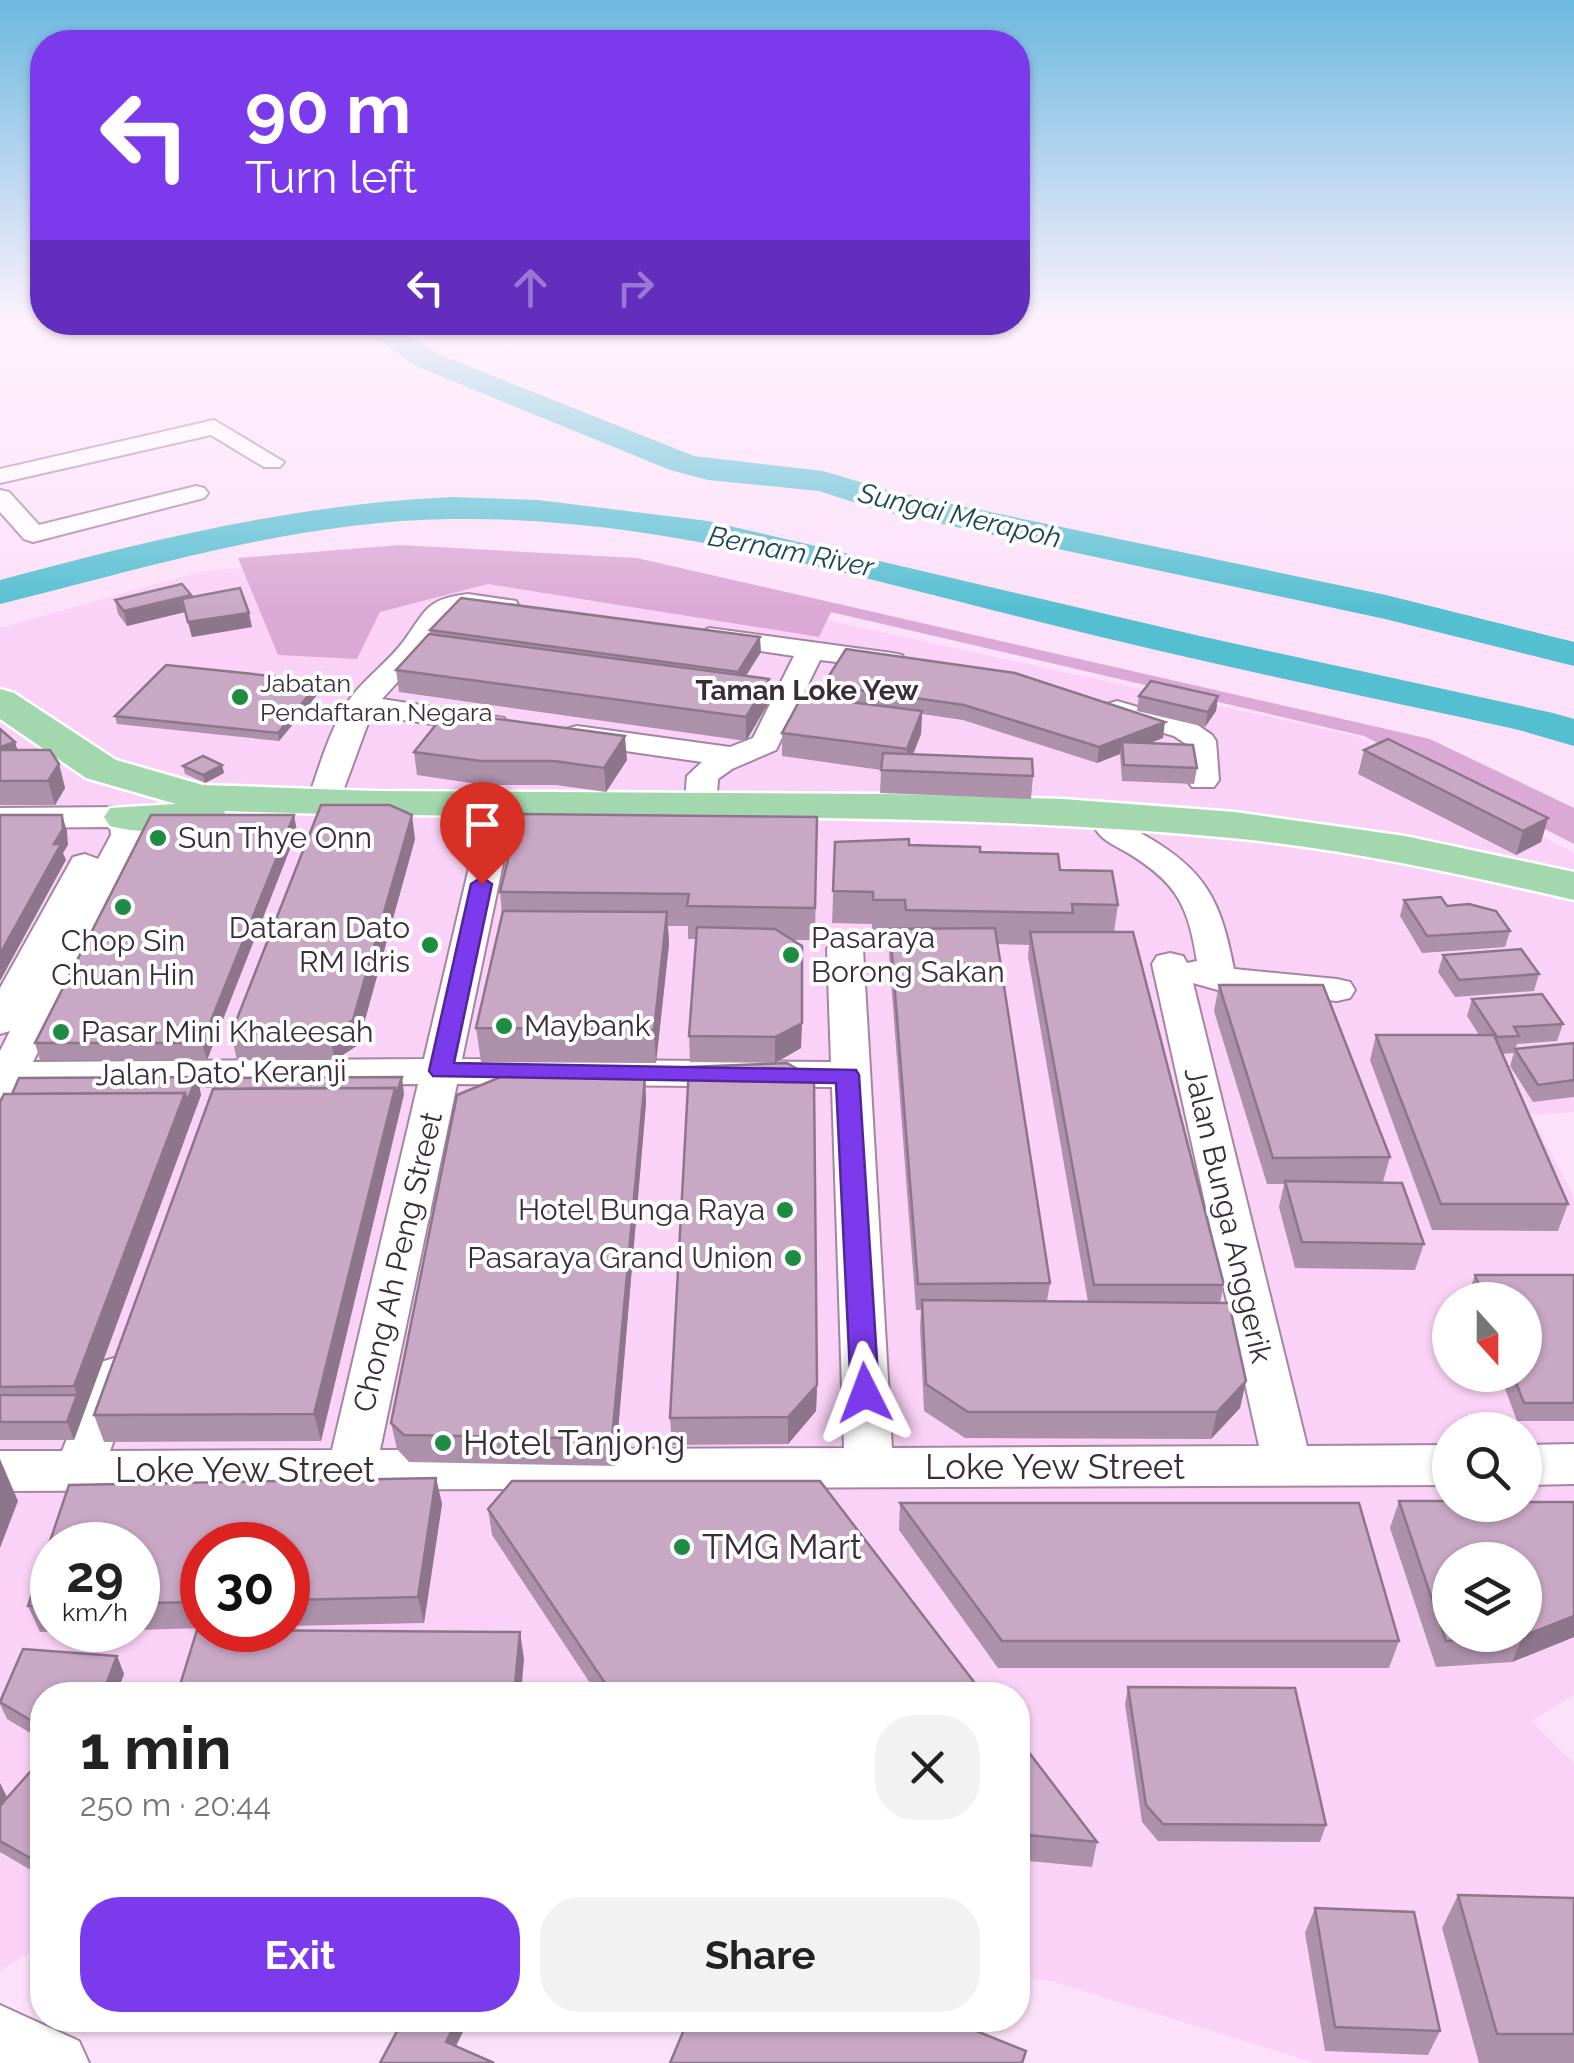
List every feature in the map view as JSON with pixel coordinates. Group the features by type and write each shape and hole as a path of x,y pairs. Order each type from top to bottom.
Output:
{"main road":[{"path":"0,702 101,769 201,798 315,822 1028,810 1203,821 1380,846 1574,886"},
{"path":"101,769 124,817"},
{"path":"124,817 201,798"},
{"path":"124,817 315,822 699,816 1112,830 1325,854 1463,879 1574,907"}],"street":[{"path":"0,476 214,427 272,462"},
{"path":"0,497 33,534 196,494"},
{"path":"315,822 361,706 413,648 435,613 451,604 468,602 526,610"},
{"path":"682,632 928,667"},
{"path":"699,816 703,776 732,757 765,744 810,650"},
{"path":"1084,701 1185,730 1201,741 1203,780"},
{"path":"361,706 732,757"},
{"path":"0,818 124,817"},
{"path":"0,1022 101,834 124,817"},
{"path":"2,1080 126,835 124,817"},
{"name":"Chong Ah Peng Street","path":"352,1470 496,821"},
{"path":"1112,830 1180,873 1200,896 1207,912 1218,980 1337,990"},
{"path":"844,949 868,1467"},
{"name":"Jalan Bunga Anggerik","path":"1218,980 1170,964 1288,1466"},
{"name":"Jalan Dato' Keranji","path":"2,1080 441,1071 848,1075"},
{"path":"79,1471 125,1344"},
{"path":"1542,1464 1574,1464"},
{"name":"Loke Yew Street","path":"0,1471 1432,1465"},
{"path":"0,2036 57,2063"}],"shaded area":[{"path":"400,545 637,558 1430,739 1574,808 1574,844 1364,736 831,612 819,637 488,584 380,612 357,659 278,655 238,558"},
{"path":"409,555 644,580 1356,736 1574,853 1574,1112 1531,1115 1574,1197 1574,1695 1532,1721 1574,1763 1574,2063 1315,2063 1051,1981 1030,1978 1030,1682 30,1682 30,1952 0,1971 0,628 202,571"}],"building":[{"path":"182,584 191,595 124,611 115,600"},
{"path":"240,588 249,613 188,622 182,599"},
{"path":"461,598 760,637 738,672 430,630"},
{"path":"429,634 769,679 746,717 396,670"},
{"path":"846,649 1015,673 1165,722 1099,747 964,705 823,685"},
{"path":"166,665 320,681 278,733 115,716"},
{"path":"1151,681 1218,696 1208,712 1139,696"},
{"path":"802,696 922,711 907,749 782,733"},
{"path":"446,712 625,736 604,768 554,761 481,761 414,752"},
{"path":"0,729 15,742 0,747"},
{"path":"1388,739 1548,818 1523,831 1364,750"},
{"path":"1122,742 1193,745 1197,768 1124,765"},
{"path":"0,750 50,750 59,764 48,781 0,781"},
{"path":"883,753 1032,759 1033,776 881,770"},
{"path":"203,756 222,765 203,775 183,766"},
{"path":"321,805 390,805 412,815 353,1020 330,1035 231,1034"},
{"path":"519,814 817,817 815,908 687,906 689,894 500,892"},
{"path":"0,815 62,815 63,829 54,844 61,844 0,954"},
{"path":"151,815 294,815 202,1043 35,1043"},
{"path":"909,839 909,845 1058,854 1060,870 1112,871 1118,905 1072,904 1073,913 906,910 905,900 873,900 873,892 833,891 835,842"},
{"path":"1441,897 1447,906 1469,904 1496,911 1510,931 1427,936 1404,900"},
{"path":"503,911 667,912 654,1030 476,1028"},
{"path":"697,927 775,929 802,946 802,1023 775,1037 689,1036"},
{"path":"995,928 1050,1283 918,1284 890,929"},
{"path":"1030,932 1133,932 1224,1285 1094,1285"},
{"path":"1521,949 1539,974 1459,980 1443,955"},
{"path":"1219,985 1323,985 1390,1157 1273,1158"},
{"path":"1542,994 1563,1024 1514,1027 1519,1036 1497,1037 1472,999"},
{"path":"1376,1035 1494,1035 1568,1204 1441,1204"},
{"path":"1574,1043 1574,1080 1538,1085 1515,1049"},
{"path":"787,1063 814,1079 817,1385 788,1417 670,1418 689,1067"},
{"path":"503,1076 645,1077 612,1439 404,1435 391,1423 457,1095"},
{"path":"197,1077 187,1101 185,1093 12,1094 19,1078"},
{"path":"402,1077 396,1096 395,1088 218,1089 223,1078"},
{"path":"395,1088 314,1414 94,1415 213,1089"},
{"path":"185,1093 74,1386 0,1387 0,1102 4,1094"},
{"path":"1285,1181 1402,1183 1424,1244 1302,1242"},
{"path":"1475,1275 1574,1275 1574,1403 1524,1403 1520,1392 1542,1392 1542,1282 1478,1282"},
{"path":"922,1300 1229,1303 1246,1381 1217,1412 968,1412 926,1384"},
{"path":"0,1395 77,1395 67,1422 0,1422"},
{"path":"436,1478 418,1597 310,1599 310,1522 180,1522 180,1602 160,1603 160,1522 56,1522 69,1485"},
{"path":"512,1481 820,1481 974,1682 604,1682 488,1509"},
{"path":"1399,1501 1432,1501 1432,1522 1542,1522 1542,1502 1574,1502 1574,1616 1542,1629 1542,1542 1432,1542 1432,1599"},
{"path":"900,1503 1359,1503 1399,1641 1002,1641"},
{"path":"310,1631 520,1632 515,1682 181,1682 190,1652 310,1652"},
{"path":"23,1649 117,1656 107,1682 30,1682 30,1720 0,1702"},
{"path":"1128,1687 1295,1688 1326,1825 1163,1824 1146,1805"},
{"path":"1030,1754 1097,1842 1030,1835"},
{"path":"30,1772 30,1858 0,1841 0,1806"},
{"path":"1458,1895 1574,1898 1574,2034 1497,2034"},
{"path":"1315,1908 1414,1912 1440,2031 1335,2027"},
{"path":"397,2032 451,2032 446,2042 494,2063 380,2063"},
{"path":"683,2032 979,2032 1026,2051 1022,2063 670,2063"}],"waterway":[{"name":"Sungai Merapoh","path":"571,418 708,470 823,481 881,500 1386,607 1574,654"},
{"name":"Bernam River","path":"0,592 167,548 337,516 452,508 538,510 708,532 792,549 1162,640 1519,717 1574,733"}],"place":[{"name":"Jabatan Pendaftaran Negara","path":"240,697"},
{"name":"Sun Thye Onn","path":"158,838"},
{"name":"Chop Sin Chuan Hin","path":"123,907"},
{"name":"Dataran Dato RM Idris","path":"430,945"},
{"name":"Pasaraya Borong Sakan","path":"791,955"},
{"name":"Maybank","path":"504,1026"},
{"name":"Pasar Mini Khaleesah","path":"61,1032"},
{"name":"Hotel Bunga Raya","path":"785,1210"},
{"name":"Pasaraya Grand Union","path":"793,1258"},
{"name":"Hotel Tanjong","path":"443,1443"},
{"name":"TMG Mart","path":"682,1547"}],"district":[{"name":"Taman Loke Yew","path":"807,690"}],"route":[{"path":"482,884 441,1071 848,1075 865,1393"}]}
